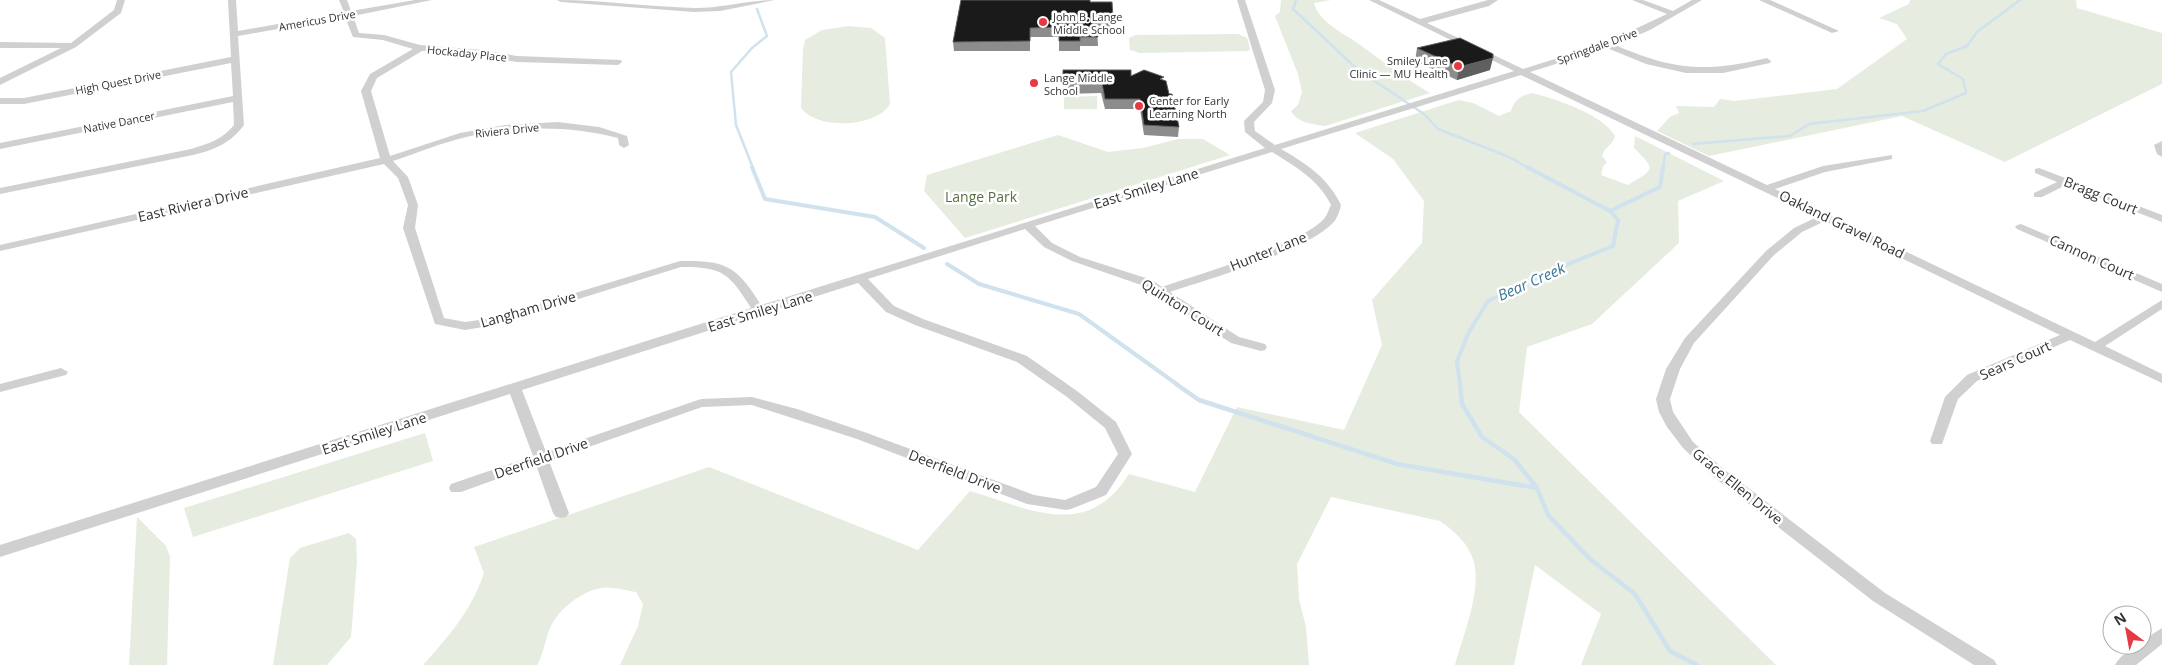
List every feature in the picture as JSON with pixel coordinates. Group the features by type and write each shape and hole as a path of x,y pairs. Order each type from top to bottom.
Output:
{"street":[{"path":"0,82 73,45 118,11 121,0"},
{"path":"0,191 193,152 216,145 233,134 239,125 232,0"},
{"name":"Hockaday Place","path":"343,0 356,35 384,38 420,48 483,53 518,59 618,62"},
{"name":"Americus Drive","path":"235,34 428,0"},
{"path":"561,0 649,7 720,9 771,0"},
{"path":"649,7 657,0"},
{"name":"Hunter Lane","path":"1163,291 1294,244 1315,232 1331,218 1336,205 1331,191 1319,179 1255,136 1248,126 1253,116 1267,103 1270,90 1241,0"},
{"name":"Oakland Gravel Road","path":"1373,0 1768,188 2162,379"},
{"path":"1420,22 1494,0"},
{"path":"1636,0 1672,13"},
{"name":"Springdale Drive","path":"1521,72 1608,45 1646,28 1698,0"},
{"path":"1763,0 1835,31"},
{"path":"0,45 73,45"},
{"path":"1608,45 1645,62 1693,72 1718,72 1740,69 1768,61"},
{"name":"Langham Drive","path":"420,48 373,76 366,91 386,160 403,177 413,205 408,228 439,321 465,326 495,321 680,264 703,263 720,266 738,278 759,311"},
{"name":"High Quest Drive","path":"0,101 24,101 236,59"},
{"name":"East Smiley Lane","path":"0,551 1027,225 1521,72"},
{"name":"Native Dancer","path":"0,146 238,98"},
{"name":"Riviera Drive","path":"386,160 463,135 505,128 558,125 599,130 622,136 624,145"},
{"path":"2162,144 2159,145 2162,154"},
{"path":"1768,188 1823,169 1888,157"},
{"name":"East Riviera Drive","path":"0,248 386,160"},
{"name":"Bragg Court","path":"2039,171 2162,219"},
{"path":"2038,196 2066,181"},
{"name":"Grace Ellen Drive","path":"1826,217 1798,230 1770,253 1689,341 1673,369 1663,399 1666,412 1672,424 1688,445 1720,474 1879,596 1988,665"},
{"name":"Quinton Court","path":"1027,225 1048,245 1076,259 1148,283 1163,291 1235,340 1261,347"},
{"name":"Cannon Court","path":"2021,227 2162,288"},
{"name":"Deerfield Drive","path":"456,488 701,403 752,401 862,436 1032,500 1066,505 1101,491 1125,454 1111,425 1072,394 1022,359 890,310 861,279"},
{"path":"2096,347 2162,304"},
{"name":"Sears Court","path":"1937,441 1952,397 1972,378 2071,335"},
{"path":"0,388 61,372"},
{"path":"515,388 561,513"},
{"path":"2124,665 2162,635"}],"green space":[{"path":"1281,0 1331,0 1314,3 1317,10 1328,23 1404,77 1430,93 1325,126 1315,125 1297,118 1291,111 1298,105 1302,92 1298,74 1275,16 1280,12"},
{"path":"1910,0 2076,0 2077,8 2162,33 2162,84 2005,162 1902,116 1709,156 1657,131 1670,117 1679,113 1676,106 1714,107 1720,99 1735,101 1837,89 1907,39 1897,24 1879,18 1909,4"},
{"path":"849,26 871,28 885,38 890,104 883,112 860,122 832,123 809,115 801,108 803,50 805,40 822,30"},
{"path":"1238,34 1247,38 1250,49 1248,51 1140,53 1130,50 1129,38 1136,35"},
{"path":"1533,93 1578,109 1609,128 1615,136 1603,153 1602,156 1607,162 1603,166 1601,175 1628,185 1648,172 1649,165 1634,148 1635,136 1724,181 1678,201 1679,243 1592,324 1527,347 1519,412 1776,665 1581,665 1601,614 1535,565 1514,665 1455,665 1471,612 1476,584 1473,559 1464,542 1440,521 1331,497 1297,564 1299,599 1306,627 1309,665 620,665 638,626 643,604 636,592 618,588 601,588 578,597 559,614 550,628 537,665 423,665 459,622 479,587 484,573 474,547 709,467 918,550 970,491 1036,511 1056,514 1076,514 1095,507 1113,495 1129,474 1195,492 1237,407 1344,430 1382,345 1372,300 1422,243 1424,201 1393,159 1355,133 1459,100 1473,103 1499,116 1511,111 1519,99"},
{"path":"1097,96 1097,109 1064,109 1064,97"},
{"name":"Lange Park","path":"1058,135 1108,152 1143,148 1178,139 1203,139 1230,155 965,238 924,191 927,175"},
{"path":"425,433 433,461 193,537 184,508"},
{"path":"137,517 166,546 170,557 167,665 129,665"},
{"path":"349,533 356,539 357,562 351,637 327,665 273,665 290,558 300,548"}],"building":[{"name":"John B. Lange Middle School","path":"961,0 1090,0 1090,2 1112,2 1113,17 1096,17 1098,37 1080,37 1080,41 1059,41 1059,27 1030,28 1030,41 953,42"},
{"path":"1460,38 1493,54 1493,58 1459,67 1417,48"},
{"name":"Center for Early Learning North","path":"1063,70 1131,70 1131,76 1144,70 1164,77 1160,79 1166,81 1169,94 1172,94 1179,127 1144,125 1140,99 1105,99 1102,83 1063,84"}],"waterway":[{"name":"Bear Creek","path":"1296,0 1293,9 1357,69 1424,114 1438,129 1507,156 1529,168"},
{"path":"1693,144 1790,136 1809,124 1923,111 1966,93 1963,79 1938,64 1946,54 1967,46 1977,32 2020,0"},
{"path":"753,168 736,125 731,72 752,48 767,36 757,9"},
{"path":"1663,168 1665,154 1669,153"},
{"path":"752,167 765,199 875,217 924,248"},
{"name":"Bear Creek","path":"1527,167 1610,211"},
{"path":"1610,211 1660,187 1663,167"},
{"name":"Bear Creek","path":"1460,385 1457,361 1469,332 1488,301 1539,276 1613,246 1618,220 1610,211"},
{"path":"947,264 979,284 1079,314 1178,385"},
{"path":"1176,384 1199,400 1397,464 1537,488"},
{"name":"Bear Creek","path":"1460,384 1462,404 1482,437 1514,459 1537,488"},
{"name":"Bear Creek","path":"1537,488 1548,515 1590,559 1635,594 1670,651 1697,665"}],"place":[{"name":"John B. Lange Middle School","path":"1043,22"},
{"name":"Smiley Lane Clinic — MU Health","path":"1458,66"},
{"name":"Lange Middle School","path":"1034,83"},
{"name":"Center for Early Learning North","path":"1139,106"}]}
